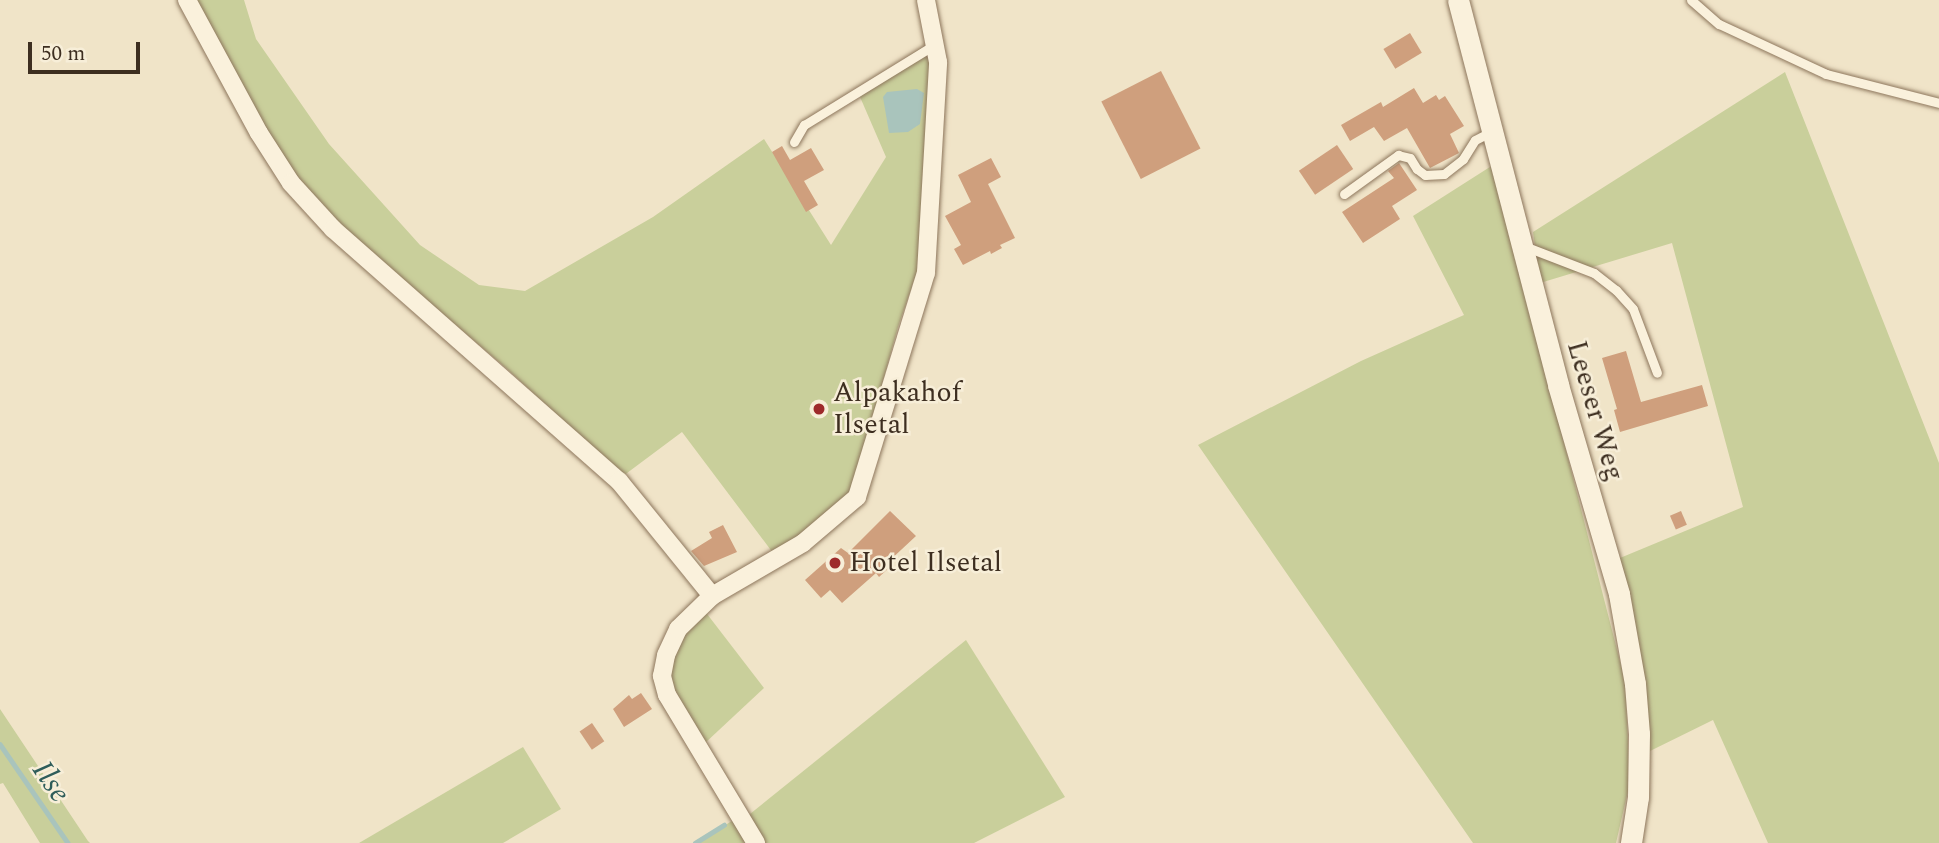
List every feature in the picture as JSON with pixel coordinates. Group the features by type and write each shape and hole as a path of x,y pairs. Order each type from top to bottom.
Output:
{"street":[{"path":"187,0 259,133 291,183 333,229 619,481 712,596"},
{"path":"756,843 667,695 662,676 666,656 678,629 712,596 803,543 857,497 926,273 937,86 934,45 926,0"},
{"name":"Leeser Weg","path":"1458,0 1520,244 1619,594 1635,684 1639,734 1638,797 1631,843"}],"lane":[{"path":"1691,0 1719,24 1826,74 1939,103"},
{"path":"794,142 804,125 934,45"},
{"path":"1344,194 1398,155 1410,158 1425,175 1444,174 1462,159 1475,140 1491,132"},
{"path":"1520,244 1594,273 1616,290 1633,309 1657,373"}],"green space":[{"path":"194,0 244,0 256,39 329,144 420,245 479,285 525,291 653,217 764,139 831,245 886,157 857,90 921,48 933,67 917,272 898,327 852,492 826,518 773,553 682,432 623,476 506,368 337,224 296,180 264,132"},
{"path":"1785,72 1939,463 1939,843 1768,843 1713,720 1648,752 1645,682 1620,558 1743,507 1672,243 1540,283 1533,232"},
{"path":"1493,165 1625,681 1630,782 1616,843 1473,843 1198,445 1361,361 1464,315 1413,216"},
{"path":"704,610 764,688 704,744 671,692 668,673 682,634"},
{"path":"966,640 1065,797 974,843 760,843 745,818"},
{"path":"0,709 90,843 40,843 3,783 0,784"},
{"path":"523,747 561,809 503,843 359,843"},
{"path":"737,818 750,843 695,843"}],"water":[{"path":"917,89 924,93 920,124 908,132 889,133 883,97 887,92"}],"building":[{"path":"1410,33 1422,53 1395,69 1383,49"},
{"path":"1161,71 1200,149 1141,179 1101,101"},
{"path":"1414,88 1423,103 1436,95 1439,100 1445,96 1464,126 1450,134 1459,153 1430,168 1407,128 1384,141 1374,127 1350,141 1341,125 1381,102 1383,107"},
{"path":"1337,145 1353,169 1315,195 1299,171"},
{"path":"782,146 790,160 811,148 824,170 804,181 818,205 806,212 772,152"},
{"path":"991,158 1001,177 988,184 1015,238 1000,245 1002,248 991,254 990,251 963,265 954,249 961,245 945,216 971,202 958,175"},
{"path":"1399,163 1417,190 1392,206 1400,219 1363,243 1342,212 1394,178 1388,171"},
{"path":"1626,351 1641,402 1702,385 1708,406 1620,432 1614,410 1617,409 1602,358"},
{"path":"890,511 916,536 887,563 890,567 879,577 876,573 842,603 830,590 821,598 805,580 841,548 848,553"},
{"path":"1681,511 1687,525 1676,529 1670,516"},
{"path":"723,525 737,552 704,566 691,551 712,538 709,532"},
{"path":"641,693 652,709 624,727 613,709 629,695 632,699"},
{"path":"592,723 604,741 592,750 580,731"}],"waterway":[{"name":"Ilse","path":"0,744 68,843"},
{"path":"695,843 724,825"}],"place":[{"name":"Alpakahof Ilsetal","path":"819,409"},
{"name":"Hotel Ilsetal","path":"835,563"}]}
